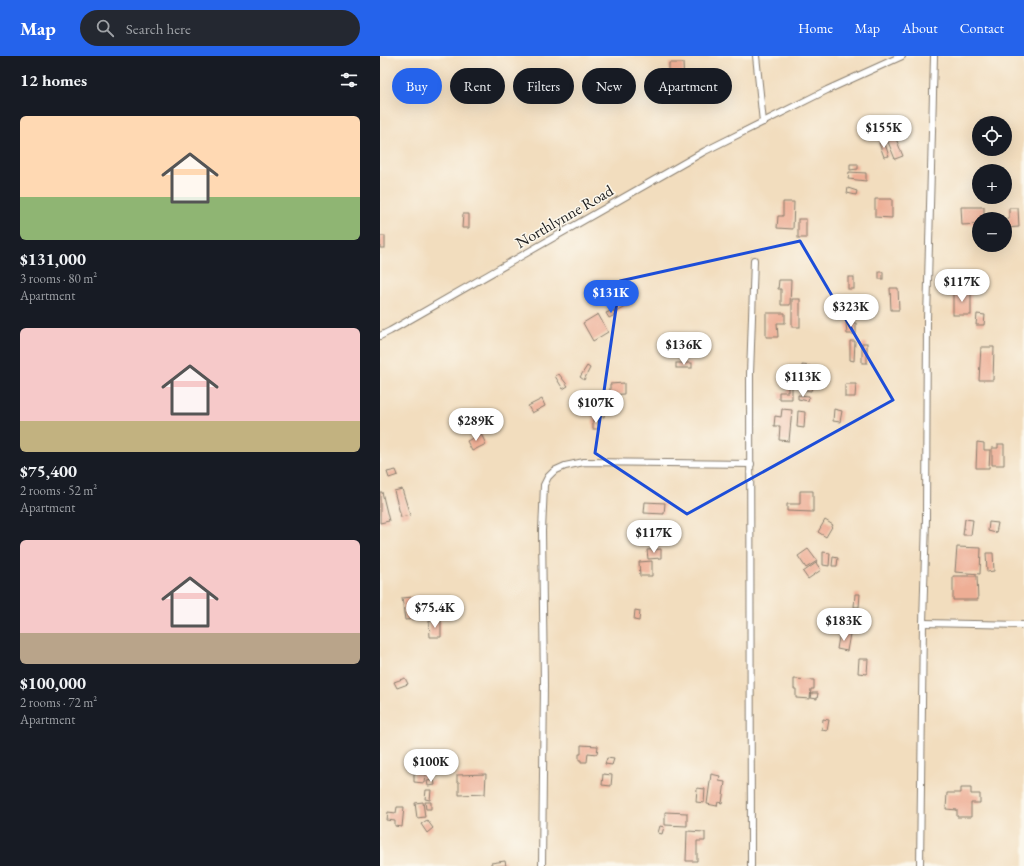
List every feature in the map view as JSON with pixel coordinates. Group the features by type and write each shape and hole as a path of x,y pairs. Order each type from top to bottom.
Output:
{"street":[{"path":"756,56 763,122"},
{"name":"Northlynne Road","path":"380,336 390,332 705,151 827,90 902,56"},
{"path":"920,866 928,319 934,56"},
{"path":"751,866 750,374 754,260"},
{"path":"542,866 544,707 542,531 544,486 548,477 554,471 565,466 584,462 751,464"},
{"path":"923,622 1024,625"}],"highlighted area":[{"path":"800,241 893,400 687,514 595,453 620,281"}],"building":[{"path":"669,63 683,63 683,68 669,68"},
{"path":"894,134 903,156 895,159 886,137"},
{"path":"884,141 889,156 884,157 879,143"},
{"path":"850,164 858,164 858,169 850,170"},
{"path":"849,172 866,173 866,181 848,179"},
{"path":"848,188 857,191 856,195 847,193"},
{"path":"875,199 892,199 892,218 875,217"},
{"path":"783,202 794,202 793,229 777,228 778,216 783,216"},
{"path":"961,207 984,207 984,212 972,212 972,224 962,225"},
{"path":"1009,208 1018,208 1019,227 1012,228 1012,212 1009,212"},
{"path":"463,214 469,214 469,228 462,228"},
{"path":"798,219 806,219 806,238 798,238"},
{"path":"380,236 385,236 385,248 380,248"},
{"path":"879,272 883,272 883,279 879,279"},
{"path":"848,277 854,277 854,289 848,289"},
{"path":"779,280 791,280 790,305 781,305 781,289 778,289"},
{"path":"890,288 898,288 899,310 891,310"},
{"path":"625,289 633,303 615,313 608,298"},
{"path":"953,291 971,291 971,315 953,315"},
{"path":"792,299 800,299 800,327 792,327"},
{"path":"848,308 855,308 855,316 848,316"},
{"path":"613,310 615,315 609,318 606,313"},
{"path":"766,313 785,313 785,323 777,323 778,337 766,337"},
{"path":"598,314 608,332 593,341 583,323"},
{"path":"977,314 985,315 984,325 976,325"},
{"path":"846,323 856,323 856,334 847,334"},
{"path":"850,341 855,341 854,361 850,360"},
{"path":"862,343 867,343 867,363 862,363"},
{"path":"981,347 994,347 993,380 979,380"},
{"path":"676,363 692,363 692,368 676,368"},
{"path":"802,365 810,366 809,385 802,385"},
{"path":"587,366 590,368 584,380 580,377"},
{"path":"784,371 792,371 792,399 779,399 779,392 788,392 788,385 784,385"},
{"path":"559,374 568,386 563,389 555,376"},
{"path":"624,383 624,394 610,395 610,384"},
{"path":"845,384 856,384 855,397 845,397"},
{"path":"805,386 812,387 811,391 805,390"},
{"path":"798,395 809,396 808,401 798,399"},
{"path":"542,399 545,406 532,413 528,406"},
{"path":"591,408 605,409 604,417 591,416"},
{"path":"782,409 792,410 789,441 779,440 780,426 774,426 775,416 781,417"},
{"path":"834,409 842,411 840,422 833,421"},
{"path":"798,411 805,412 804,428 797,427"},
{"path":"593,418 598,418 598,429 593,429"},
{"path":"481,434 486,444 472,451 467,441"},
{"path":"977,442 984,443 984,450 990,450 989,468 976,468"},
{"path":"998,444 1004,444 1004,465 992,465 992,448 998,448"},
{"path":"396,470 398,475 389,478 387,472"},
{"path":"402,489 410,515 401,517 394,491"},
{"path":"800,491 813,491 813,512 787,511 787,504 800,504"},
{"path":"380,492 382,492 389,521 380,523"},
{"path":"645,502 665,503 664,514 644,513"},
{"path":"965,519 973,520 971,535 963,535"},
{"path":"825,520 833,525 826,537 818,532"},
{"path":"989,522 998,523 996,533 988,531"},
{"path":"957,547 981,548 980,574 955,572"},
{"path":"661,549 661,558 648,559 647,550"},
{"path":"808,549 817,561 806,568 798,556"},
{"path":"823,552 830,553 829,566 823,565"},
{"path":"986,553 993,553 994,571 987,572"},
{"path":"833,557 838,558 837,566 832,566"},
{"path":"652,561 652,576 640,576 639,562"},
{"path":"816,563 821,570 808,579 803,572"},
{"path":"953,576 977,576 978,600 953,600"},
{"path":"855,594 860,594 859,607 854,607"},
{"path":"425,596 426,607 414,608 415,619 405,620 402,598"},
{"path":"635,610 640,611 639,621 634,620"},
{"path":"429,621 441,621 441,637 430,637"},
{"path":"840,632 850,634 847,651 837,649"},
{"path":"859,659 868,659 867,674 858,673"},
{"path":"405,678 408,684 397,688 394,682"},
{"path":"794,679 814,680 814,689 811,689 810,699 796,698"},
{"path":"812,693 818,693 817,699 811,698"},
{"path":"823,719 829,720 827,731 822,730"},
{"path":"581,745 598,746 597,754 588,753 587,762 581,762 581,760 579,760 579,754 581,754"},
{"path":"607,758 614,759 612,765 605,764"},
{"path":"414,773 425,774 424,783 414,782"},
{"path":"486,774 485,794 459,795 459,782 457,782 457,775"},
{"path":"603,774 612,775 611,786 602,785"},
{"path":"711,774 720,776 719,781 725,782 722,803 718,802 717,806 707,804"},
{"path":"434,780 435,785 428,786 427,781"},
{"path":"697,788 705,789 704,803 696,802"},
{"path":"961,788 971,788 971,794 980,794 980,803 971,803 971,817 957,817 957,810 946,809 947,793 961,793"},
{"path":"426,790 431,790 430,800 425,799"},
{"path":"423,802 425,817 417,818 415,803"},
{"path":"425,802 431,802 431,809 426,809"},
{"path":"397,807 404,807 402,827 395,826 395,821 387,820 388,812 396,813"},
{"path":"665,812 687,813 687,826 665,825"},
{"path":"427,820 433,828 427,833 421,824"},
{"path":"660,826 664,827 662,834 658,833"},
{"path":"687,831 705,832 705,841 697,841 697,861 686,861"},
{"path":"505,861 506,866 491,866 491,863"}]}
